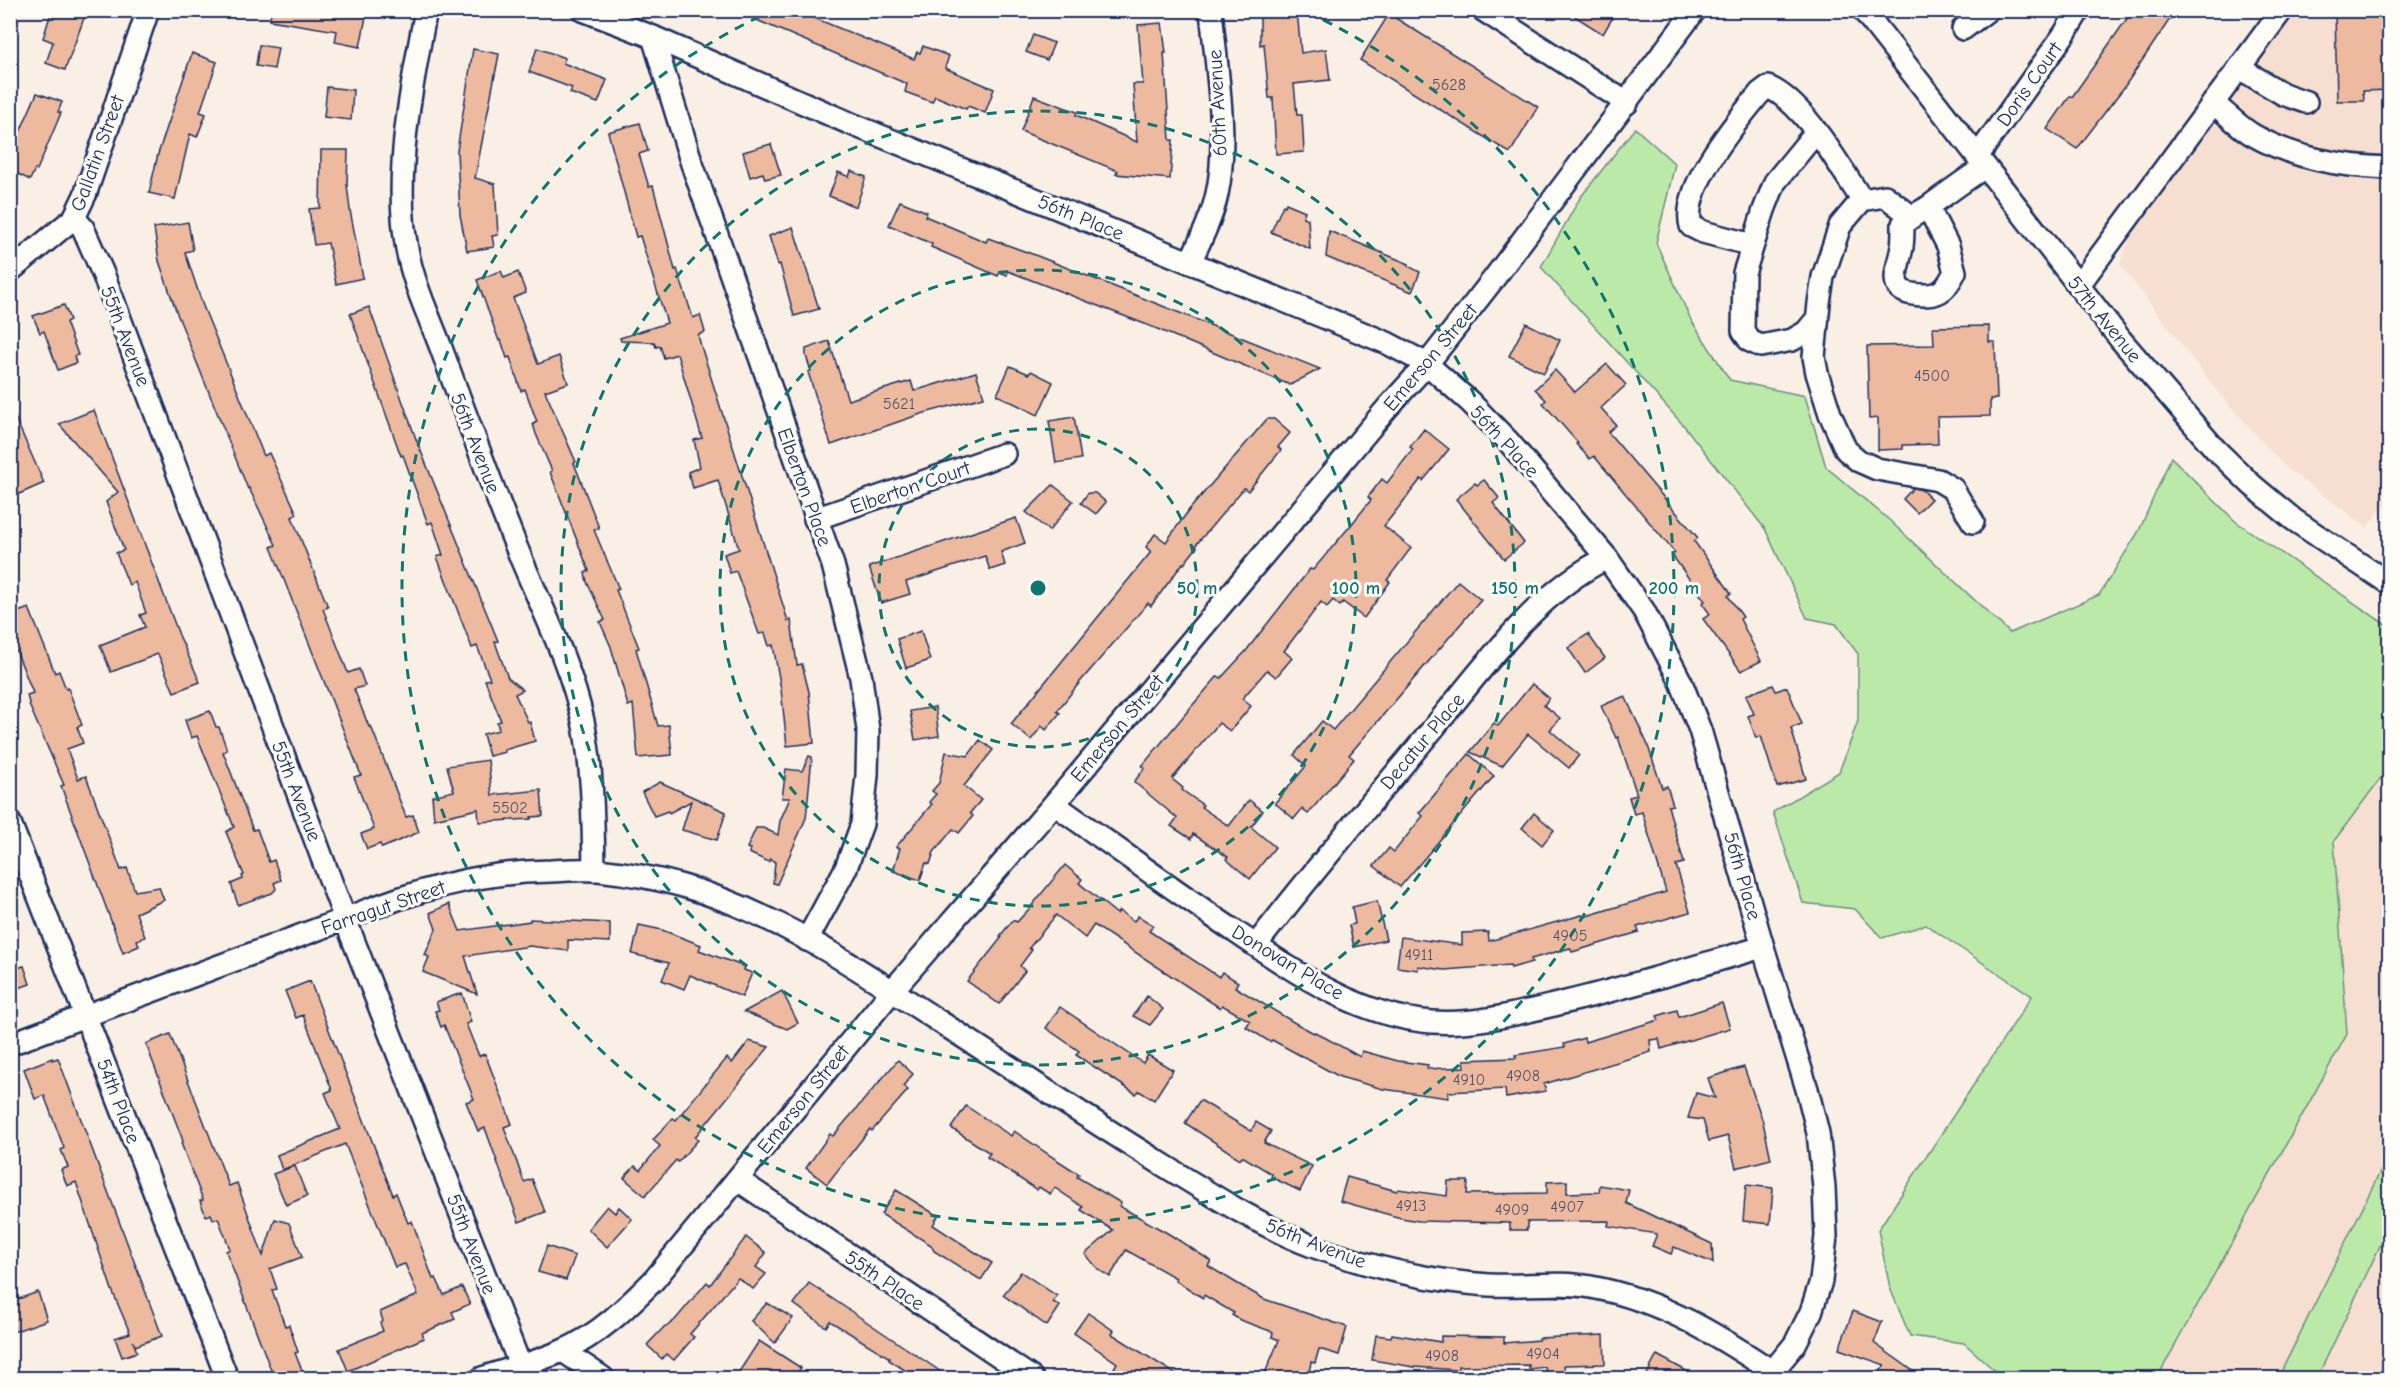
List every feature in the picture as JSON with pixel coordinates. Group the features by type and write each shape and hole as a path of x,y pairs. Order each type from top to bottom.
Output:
{"street":[{"name":"Gallatin Street","path":"10,271 74,218 85,195 148,10"},
{"name":"56th Avenue","path":"426,10 416,64 402,178 402,210 407,249 416,282 475,442 567,668 582,720 590,761 594,870"},
{"name":"56th Place","path":"583,10 653,37 849,123 1387,343 1427,364 1470,402 1508,441 1625,582 1654,629 1681,682 1700,730 1763,947 1796,1047 1818,1133 1824,1187 1826,1236 1821,1281 1811,1312 1795,1344 1774,1376"},
{"name":"60th Avenue","path":"1190,262 1218,194 1222,148 1211,10"},
{"path":"1483,10 1627,103"},
{"name":"Emerson Street","path":"483,1378 563,1351 590,1336 625,1310 654,1280 892,991 1054,804 1427,364 1627,103 1695,10"},
{"name":"57th Avenue","path":"1863,10 2121,340 2216,450 2252,485 2294,520 2390,584"},
{"path":"1963,30 1988,10"},
{"name":"Doris Court","path":"1981,162 2079,10"},
{"path":"2078,286 2282,10"},
{"name":"Elberton Place","path":"653,37 691,161 833,565 861,678 868,730 867,775 862,824 846,868 807,940"},
{"path":"2239,68 2276,91 2306,102"},
{"path":"1752,245 1703,232 1691,226 1688,215 1711,157 1741,116 1768,87 1778,91 1816,132 1862,200"},
{"path":"2213,103 2252,135 2281,148 2314,160 2388,168"},
{"path":"1816,132 1775,182 1744,273 1743,331 1750,341 1761,346 1792,340 1806,332 1816,320"},
{"path":"1973,522 1953,489 1938,480 1876,469 1859,461 1846,450 1830,414 1814,357 1816,320 1823,277 1840,226 1862,200 1885,196 1919,212 1961,182 1981,162"},
{"name":"55th Avenue","path":"74,218 83,228 104,276 345,919 520,1365"},
{"name":"Elberton Court","path":"815,519 1004,454"},
{"name":"Decatur Place","path":"1256,945 1342,837 1522,624 1568,580 1607,558"},
{"name":"Donovan Place","path":"1054,804 1256,945 1309,979 1356,1003 1396,1016 1432,1022 1499,1018 1763,947"},
{"name":"54th Place","path":"10,823 227,1378"},
{"name":"Farragut Street","path":"10,1044 394,899 442,884 476,877 529,871 594,870 655,879 684,886 762,917 807,940 892,991"},
{"name":"56th Avenue","path":"892,991 1166,1167 1250,1217 1309,1244 1388,1269 1437,1280 1491,1285 1591,1287 1637,1298 1690,1320 1774,1376"},
{"name":"55th Place","path":"738,1180 1032,1378"},
{"path":"563,1351 603,1378"}],"shaded area":[{"path":"2297,11 2389,11 2390,498 2367,527 2287,469 2220,395 2120,264 2129,239"},
{"path":"2389,767 2389,1378 2157,1378 2347,1034 2334,840"}],"green space":[{"path":"1635,128 1675,164 1656,243 1691,320 1730,380 1805,396 1826,467 1888,519 2010,633 2099,595 2139,531 2171,457 2235,521 2389,627 2389,767 2334,841 2347,1034 2157,1378 2003,1378 1964,1343 1910,1336 1890,1288 1878,1230 2032,996 1926,925 1882,938 1855,909 1803,903 1773,812 1839,772 1858,721 1858,654 1836,624 1807,618 1765,529 1685,427 1541,267 1580,198"},
{"path":"2389,1154 2389,1227 2317,1378 2278,1378"}],"building":[{"path":"52,10 87,10 65,70 46,63 53,42 43,38"},
{"path":"271,10 324,10 366,17 360,47 335,42 337,31 270,20"},
{"path":"733,10 795,10 914,59 923,46 949,56 945,68 994,89 985,113 968,106 966,109 935,96 932,102 905,92 907,84"},
{"path":"1260,10 1297,10 1301,53 1326,49 1330,80 1294,84 1297,115 1302,115 1304,152 1276,154 1273,98 1269,98 1264,44 1260,45"},
{"path":"1565,10 1617,10 1603,34"},
{"path":"2133,10 2176,10 2125,86 2077,149 2047,129"},
{"path":"2335,10 2390,10 2390,90 2363,91 2364,101 2337,101"},
{"path":"1389,14 1538,107 1510,153 1360,60"},
{"path":"1162,23 1166,53 1164,53 1170,140 1173,140 1170,179 1116,174 1118,171 1021,131 1034,96 1077,112 1076,115 1137,142 1133,84 1143,84 1138,25"},
{"path":"1033,35 1054,43 1047,60 1026,52"},
{"path":"259,45 278,48 274,69 256,66"},
{"path":"537,48 565,58 563,63 607,80 598,103 570,93 572,88 529,72"},
{"path":"473,49 499,54 475,178 495,184 498,235 492,236 494,247 467,251 460,215 457,151"},
{"path":"192,53 217,62 200,112 206,114 197,137 190,134 175,199 149,193 158,154"},
{"path":"327,87 353,90 351,120 324,117"},
{"path":"37,93 62,102 58,112 61,113 37,170 35,169 30,180 10,170 10,155"},
{"path":"640,123 648,151 639,154 649,187 653,186 675,270 677,269 693,318 700,315 705,332 698,335 701,346 788,621 791,620 797,665 802,664 809,692 814,743 787,746 781,689 773,645 769,646 765,633 759,634 736,571 730,573 724,554 739,549 718,480 693,488 688,472 700,467 694,440 702,438 677,354 664,358 660,346 656,347 654,342 621,341 620,338 667,323 640,236 636,237 608,132"},
{"path":"771,144 781,175 765,179 763,173 750,177 743,152"},
{"path":"321,150 348,150 347,185 363,278 336,284 328,243 314,245 309,209 320,208"},
{"path":"851,171 866,177 856,207 829,196 838,172 849,177"},
{"path":"900,201 927,212 925,216 986,242 988,238 1035,255 1320,369 1290,385 1155,328 1008,271 1007,275 1000,272 998,276 931,247 932,244 889,225"},
{"path":"1286,203 1305,211 1303,217 1308,219 1310,249 1271,232"},
{"path":"188,222 193,250 185,252 203,306 264,456 269,453 297,514 292,517 328,607 323,609 348,673 359,669 365,686 354,689 369,727 371,726 406,817 413,815 419,832 382,848 380,844 367,849 361,834 374,829 354,777 361,775 271,547 276,545 248,489 178,316 159,261 154,228"},
{"path":"793,227 819,309 794,316 780,264 778,265 769,236"},
{"path":"1329,231 1409,264 1408,266 1420,272 1412,292 1326,257"},
{"path":"501,271 504,278 518,272 526,293 513,298 538,364 559,356 568,383 545,391 576,462 574,463 599,528 594,530 619,589 616,590 639,648 636,649 658,726 669,725 672,755 638,758 633,704 628,706 611,647 600,622 605,620 587,582 585,573 589,571 536,434 533,424 537,422 525,389 521,391 510,357 507,358 501,340 499,341 477,280"},
{"path":"64,305 70,320 66,322 78,355 74,356 76,363 58,370 44,331 40,333 33,316"},
{"path":"369,307 416,439 498,641 495,642 508,678 523,690 515,694 530,722 535,741 504,750 505,752 489,756 483,734 499,730 497,722 501,721 485,680 490,679 477,646 472,648 437,557 443,555 432,522 428,524 403,455 401,456 350,314"},
{"path":"1526,323 1560,340 1544,373 1509,356"},
{"path":"1989,326 1989,342 1995,342 1997,399 1990,399 1990,416 1937,417 1938,444 1903,445 1903,449 1878,450 1878,418 1869,419 1867,346 1934,345 1933,327"},
{"path":"829,341 848,400 911,381 914,391 976,372 984,397 921,414 831,445 808,372 811,371 806,356 806,349"},
{"path":"1607,364 1626,385 1601,408 1616,425 1608,432 1698,538 1694,541 1731,593 1728,596 1743,617 1740,619 1761,661 1741,671 1703,619 1710,614 1702,603 1705,601 1672,555 1675,553 1594,456 1590,459 1576,444 1578,443 1543,403 1546,400 1535,389 1555,370 1575,392"},
{"path":"1010,366 1029,374 1031,371 1053,382 1038,415 997,395"},
{"path":"10,406 44,483 10,498"},
{"path":"94,410 179,635 200,682 174,692 158,654 111,672 100,645 145,627 140,615 146,613 135,582 129,585 116,553 124,550 106,502 118,492 59,424"},
{"path":"1074,417 1081,459 1056,463 1049,421"},
{"path":"1267,419 1274,419 1290,433 1278,447 1281,450 1248,491 1244,488 1195,546 1197,547 1151,606 1148,603 1080,682 1057,711 1060,713 1046,730 1042,726 1031,740 1011,724 1151,552 1146,547 1155,534 1166,542 1189,510"},
{"path":"1424,429 1449,449 1423,481 1421,479 1384,526 1411,548 1387,580 1390,582 1364,618 1343,602 1340,606 1333,600 1327,607 1321,602 1284,651 1292,658 1276,677 1267,670 1242,699 1251,706 1230,731 1219,723 1172,779 1183,788 1182,790 1203,805 1201,807 1229,826 1249,800 1263,811 1251,827 1275,847 1250,879 1226,859 1228,857 1193,834 1191,839 1171,826 1177,818 1134,782 1145,768 1142,766 1191,707 1218,676 1221,678 1246,651 1310,569 1313,570 1351,525 1371,500 1368,497 1382,479 1387,483 1413,449 1410,447"},
{"path":"1484,480 1499,498 1493,503 1524,543 1504,559 1456,499 1475,483 1477,485"},
{"path":"1053,485 1073,501 1049,531 1026,512"},
{"path":"1913,488 1922,490 1931,499 1917,513 1903,499"},
{"path":"1088,493 1095,493 1106,502 1096,514 1081,503"},
{"path":"1016,518 1025,543 1001,552 1005,565 990,570 985,556 906,582 910,594 881,603 869,567"},
{"path":"1458,581 1481,600 1349,755 1354,759 1308,814 1302,809 1294,819 1275,803 1306,766 1294,755 1322,721 1333,730"},
{"path":"29,608 55,673 59,671 66,689 68,688 82,725 77,727 83,743 67,749 78,779 86,776 121,870 127,868 135,891 159,887 164,900 136,913 145,937 137,940 139,946 123,953 61,786 64,785 30,707 27,695 33,693 10,635 10,615"},
{"path":"921,631 930,660 906,668 897,639"},
{"path":"1588,634 1605,658 1585,673 1568,648"},
{"path":"1532,684 1549,698 1544,705 1560,718 1550,730 1579,755 1569,768 1528,734 1502,766 1470,752 1494,723 1498,726"},
{"path":"1773,685 1776,691 1787,687 1802,724 1791,728 1806,779 1777,787 1761,736 1756,738 1748,716 1754,714 1746,695"},
{"path":"1625,696 1647,743 1662,788 1667,786 1673,805 1668,806 1684,863 1676,865 1690,912 1637,927 1639,932 1572,952 1570,948 1531,959 1532,962 1511,968 1510,965 1444,970 1418,966 1418,970 1397,967 1401,937 1462,945 1462,933 1488,932 1489,941 1582,915 1583,917 1666,892 1642,812 1634,814 1629,797 1637,795 1618,737 1616,738 1601,706"},
{"path":"935,707 939,736 915,740 910,711"},
{"path":"210,711 216,727 219,727 227,750 223,752 253,830 257,829 269,862 274,860 281,880 274,883 276,889 272,893 238,905 231,884 243,879 244,875 226,832 234,827 197,736 191,738 185,720"},
{"path":"980,740 993,750 964,786 981,800 970,813 973,816 959,833 953,829 934,852 930,864 926,863 920,880 893,871 900,848 896,847 932,804 929,802 936,794 932,791 939,783 946,752 968,756"},
{"path":"1469,754 1494,776 1400,887 1374,866 1389,848 1394,852 1423,816 1419,813"},
{"path":"809,756 812,757 806,818 777,884 773,883 775,862 770,859 769,862 749,853 750,849 747,848 756,828 763,828 778,835 780,821 790,798 782,798 786,769 802,771"},
{"path":"488,760 492,795 541,790 543,816 531,817 531,819 479,822 478,809 434,819 432,796 454,791 447,766"},
{"path":"660,782 726,812 717,840 682,830 691,801 669,813 668,811 654,816 642,792"},
{"path":"1534,813 1554,830 1542,845 1522,828"},
{"path":"1065,865 1082,879 1079,883 1117,914 1119,911 1134,921 1138,916 1153,925 1149,931 1219,977 1222,972 1238,982 1235,987 1295,1023 1360,1057 1362,1051 1398,1061 1428,1065 1427,1069 1465,1067 1464,1060 1516,1058 1515,1055 1565,1047 1564,1044 1584,1038 1585,1042 1659,1020 1657,1016 1677,1010 1679,1017 1722,1003 1730,1028 1661,1049 1659,1039 1650,1040 1651,1052 1544,1084 1546,1091 1506,1098 1505,1089 1448,1092 1448,1098 1383,1089 1340,1077 1272,1040 1270,1042 1246,1027 1250,1021 1222,1005 1220,1008 1094,925 1085,938 1056,915 1029,948 1032,950 1020,966 1025,971 999,1004 967,981 1013,920 1017,922"},
{"path":"1377,901 1386,940 1354,947 1349,925 1355,924 1352,907"},
{"path":"449,904 460,931 530,921 530,919 610,923 610,942 568,940 568,951 530,946 465,956 477,994 423,972 429,957 425,955 436,929 430,913"},
{"path":"639,925 662,930 701,945 699,950 745,967 744,970 752,973 742,997 690,975 684,989 662,980 669,963 632,954"},
{"path":"24,966 30,984 10,991 10,970"},
{"path":"310,981 393,1195 396,1193 408,1223 412,1221 433,1279 436,1278 444,1295 462,1287 470,1304 452,1312 455,1319 422,1333 424,1338 348,1371 339,1349 383,1331 380,1312 418,1295 405,1264 395,1267 345,1144 282,1170 277,1155 340,1129 325,1093 332,1090 303,1015 296,1018 285,991"},
{"path":"782,991 798,1023 787,1029 744,1012"},
{"path":"462,993 471,1022 466,1024 479,1056 485,1054 512,1124 504,1127 524,1182 532,1179 545,1212 519,1222 485,1128 478,1131 466,1102 474,1099 444,1025 441,1027 435,1011 439,1010 436,1002"},
{"path":"1147,996 1163,1009 1150,1025 1133,1016"},
{"path":"1060,1007 1143,1063 1148,1055 1173,1070 1154,1100 1139,1091 1136,1094 1076,1055 1079,1051 1046,1028"},
{"path":"170,1034 229,1186 237,1183 263,1256 275,1219 289,1223 302,1257 270,1269 277,1289 272,1290 285,1326 289,1325 298,1352 295,1353 305,1378 274,1378 226,1251 230,1249 218,1218 213,1219 211,1214 206,1216 200,1201 203,1200 181,1143 182,1138 146,1044"},
{"path":"749,1041 769,1047 695,1137 698,1140 678,1162 676,1160 645,1196 624,1178 635,1166 640,1170 660,1146 653,1140 673,1118 676,1120 727,1058 732,1063"},
{"path":"52,1058 52,1060 58,1058 162,1336 135,1346 133,1341 137,1352 122,1357 115,1338 130,1333 112,1290 76,1182 67,1186 61,1170 68,1167 61,1150 64,1148 44,1095 35,1099 24,1069"},
{"path":"898,1060 913,1074 903,1086 908,1090 872,1131 870,1129 827,1184 806,1168 830,1134 833,1136"},
{"path":"1744,1067 1763,1122 1771,1159 1736,1168 1728,1136 1709,1141 1703,1120 1688,1118 1696,1093 1715,1098 1708,1078"},
{"path":"1200,1100 1251,1131 1256,1122 1271,1131 1264,1143 1312,1166 1300,1191 1271,1177 1272,1174 1242,1156 1240,1159 1185,1123"},
{"path":"966,1106 1011,1136 1014,1131 1079,1174 1077,1177 1121,1203 1119,1206 1211,1261 1208,1266 1238,1284 1264,1299 1347,1327 1339,1355 1319,1349 1315,1363 1311,1362 1308,1378 1263,1378 1279,1340 1272,1337 1273,1332 1240,1320 1232,1315 1234,1313 1204,1295 1203,1298 1175,1280 1176,1278 1126,1250 1110,1277 1099,1270 1085,1254 1113,1230 1081,1210 1083,1207 1055,1188 1050,1194 1039,1187 1037,1190 987,1157 990,1153 951,1128"},
{"path":"295,1166 307,1196 286,1205 273,1174"},
{"path":"1347,1177 1397,1191 1398,1189 1447,1196 1448,1181 1468,1181 1467,1194 1547,1193 1547,1182 1567,1181 1567,1193 1599,1192 1600,1185 1629,1190 1626,1203 1712,1244 1713,1263 1674,1247 1671,1254 1652,1246 1657,1234 1608,1226 1609,1221 1527,1222 1527,1230 1510,1230 1510,1223 1419,1221 1401,1218 1340,1201"},
{"path":"1746,1185 1773,1188 1770,1224 1743,1221"},
{"path":"896,1190 938,1216 933,1225 992,1263 981,1280 881,1214"},
{"path":"607,1206 615,1213 619,1207 632,1219 607,1247 588,1229"},
{"path":"746,1237 766,1253 756,1267 766,1274 753,1289 738,1278 690,1334 694,1337 674,1360 666,1354 662,1359 647,1345 665,1326 675,1320 707,1282 710,1285"},
{"path":"547,1246 575,1256 566,1280 538,1272"},
{"path":"1021,1272 1057,1296 1053,1302 1060,1306 1047,1326 1003,1295"},
{"path":"809,1283 950,1378 917,1378 889,1360 890,1358 830,1321 826,1327 794,1304"},
{"path":"38,1292 47,1320 10,1333 10,1302"},
{"path":"767,1303 793,1318 775,1343 751,1321"},
{"path":"1853,1311 1882,1322 1874,1343 1923,1378 1875,1378 1885,1365 1839,1349"},
{"path":"1088,1313 1114,1331 1112,1334 1182,1378 1131,1378 1114,1368 1117,1363 1074,1333"},
{"path":"1392,1334 1441,1342 1441,1336 1504,1337 1504,1343 1539,1340 1539,1338 1604,1335 1605,1364 1564,1365 1566,1377 1547,1378 1545,1367 1529,1369 1529,1365 1458,1366 1458,1370 1414,1367 1372,1360 1376,1335 1391,1337"},
{"path":"759,1341 801,1368 793,1378 735,1378"},
{"path":"1657,1355 1699,1378 1645,1378"}]}
